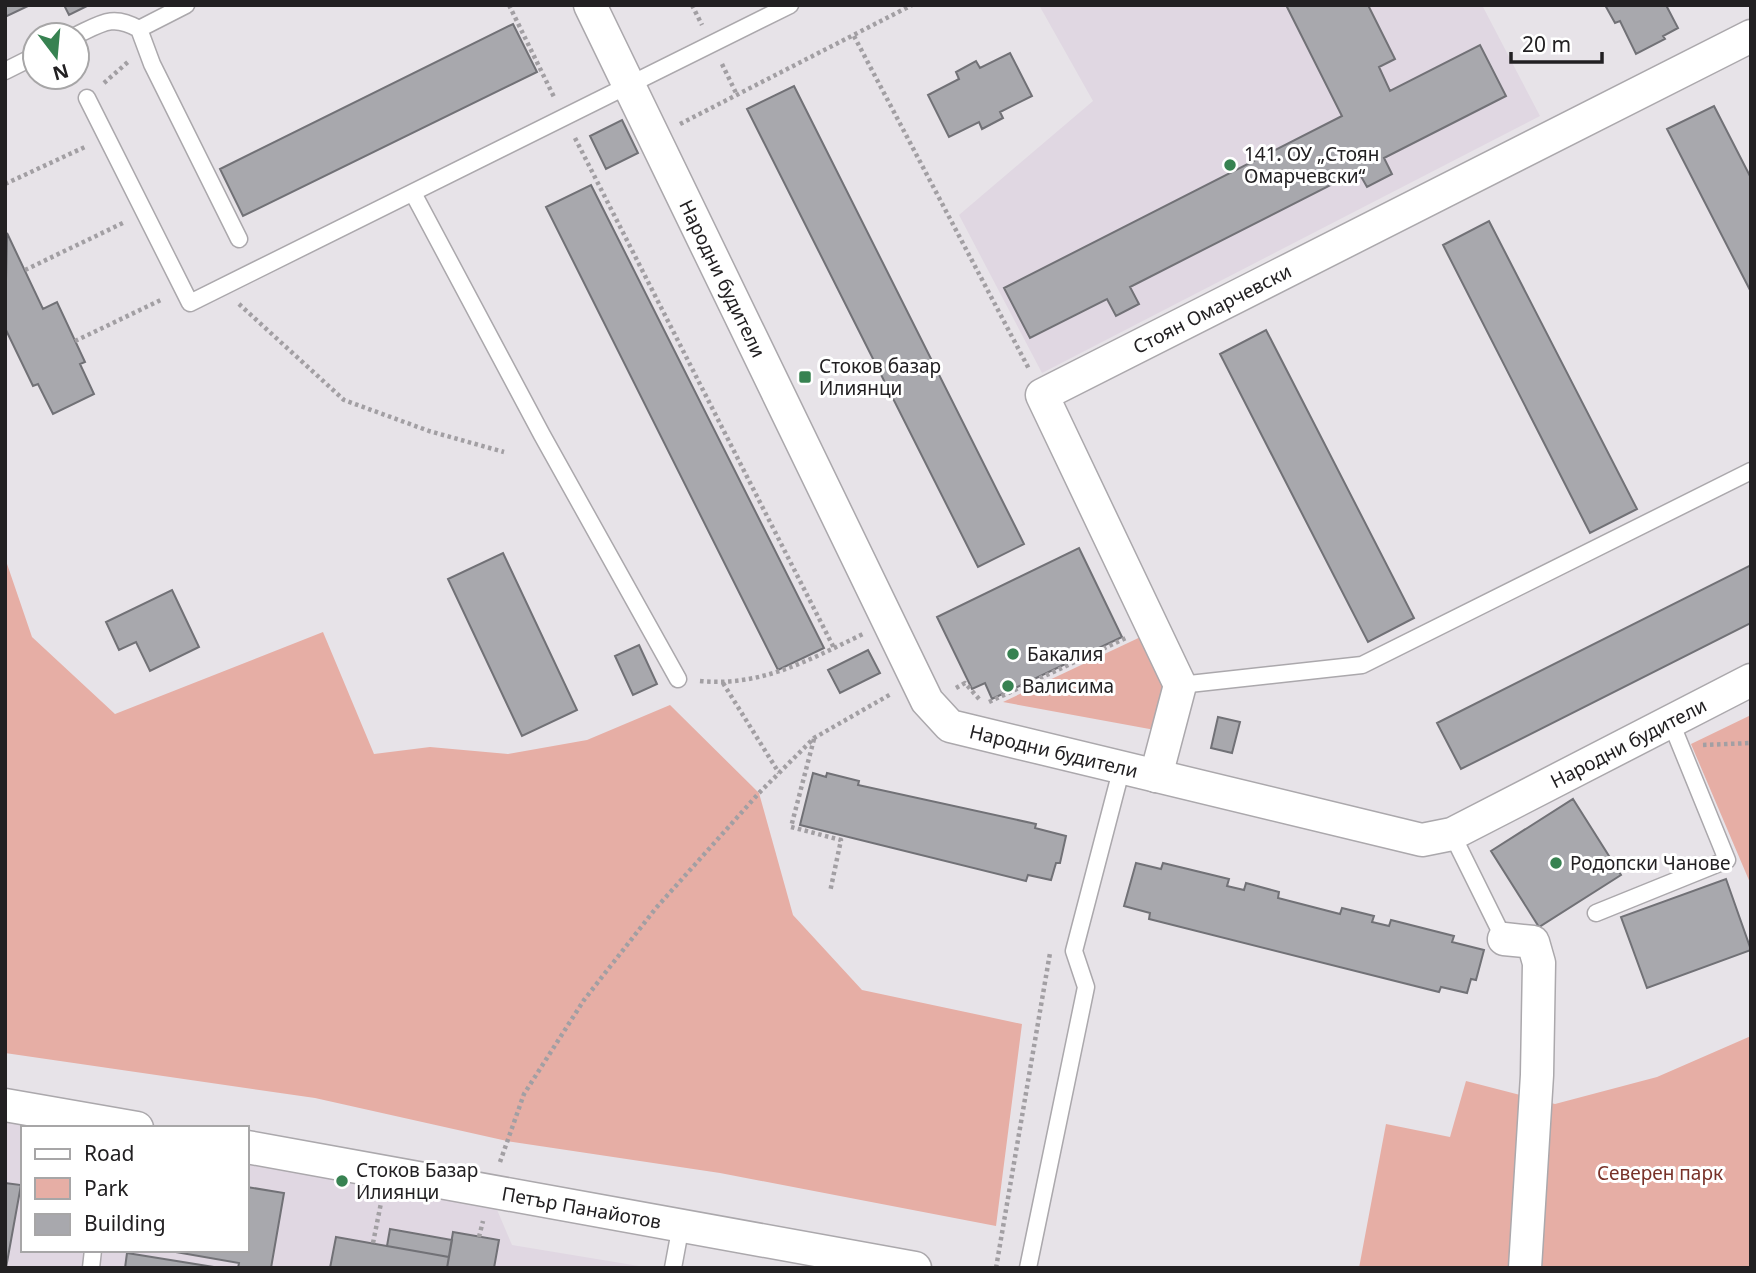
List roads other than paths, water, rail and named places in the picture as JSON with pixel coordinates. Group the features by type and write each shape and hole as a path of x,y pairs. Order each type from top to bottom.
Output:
{"street":[{"name":"Народни будители","path":"590,5 927,701 950,726 1422,841 1452,834 1675,733 1751,680"},
{"name":"Стоян Омарчевски","path":"1180,685 1042,395 1751,36"},
{"path":"1156,776 1180,685"},
{"path":"1504,939 1534,942 1539,963 1537,1075 1525,1268"},
{"path":"5,1105 119,1126"},
{"name":"Петър Панайотов","path":"248,1147 915,1268"}],"lane":[{"path":"139,29 186,5"},
{"path":"87,98 190,303 630,87 790,5"},
{"path":"91,28 101,23 123,20 139,29 145,47 239,239"},
{"path":"5,71 21,63"},
{"path":"413,193 542,435 678,679"},
{"path":"1180,685 1363,665 1751,471"},
{"path":"1596,913 1727,860 1675,733"},
{"path":"1028,1268 1086,987 1074,951 1122,767"},
{"path":"1452,834 1504,939"},
{"path":"673,1268 681,1225"}],"place":[{"name":"141. ОУ „Стоян Омарчевски“","path":"1230,165"},
{"name":"Стоков базар Илиянци","path":"805,377"},
{"name":"Бакалия","path":"1013,654"},
{"name":"Валисима","path":"1008,686"},
{"name":"Родопски Чанове","path":"1556,863"},
{"name":"Стоков Базар Илиянци","path":"342,1181"}],"park label":[{"name":"Северен парк","path":"1660,1173"}]}
